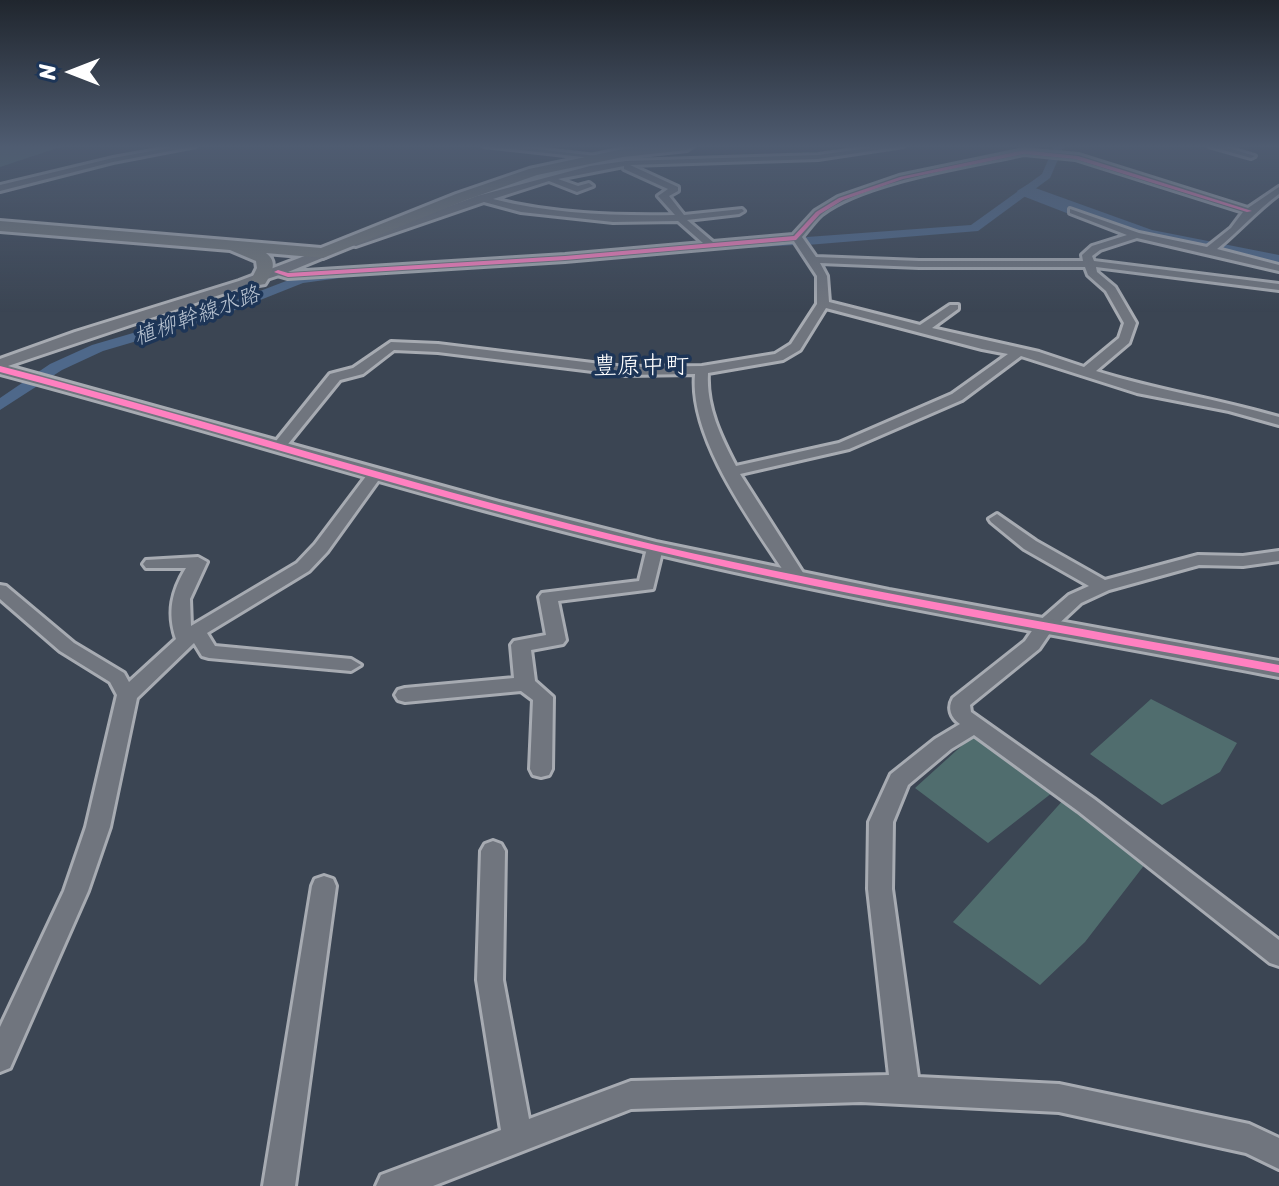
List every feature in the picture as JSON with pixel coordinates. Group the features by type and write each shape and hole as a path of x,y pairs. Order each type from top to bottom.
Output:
{"highway":[{"path":"0,226 323,253 455,201"},
{"path":"220,244 312,238 391,225"},
{"path":"220,244 254,252 264,259 265,268 259,280"}],"street":[{"path":"0,367 54,343 259,280 323,253 470,201"},
{"path":"492,201 521,209 554,207 613,219 679,218 739,211"},
{"path":"669,201 676,208 679,218 702,234 710,245"},
{"path":"796,238 818,213 837,201"},
{"path":"1220,201 1249,211"},
{"path":"1209,250 1234,230 1249,211 1264,201"},
{"path":"1073,211 1136,235 1279,268"},
{"path":"1087,371 1125,340 1130,323 1111,289 1092,273 1089,252 1136,235"},
{"path":"278,272 288,275 497,263 796,238 803,243 822,276 823,304 792,351 779,357 702,370 615,370 438,348 391,346 358,371 335,377 279,446"},
{"path":"812,260 919,264 1089,264 1279,287"},
{"path":"823,304 1018,352 1142,390 1231,407 1279,421"},
{"path":"922,330 954,307"},
{"path":"731,472 844,446 957,397 1018,352"},
{"path":"0,367 375,474 655,548 798,579 1279,669"},
{"path":"702,370 699,392 715,438 731,472 798,579"},
{"path":"0,1058 76,891 98,827 127,695 191,635 303,567 321,548 375,474"},
{"path":"997,519 1030,545 1103,586"},
{"path":"525,684 521,645 556,640 548,597 647,585 655,548"},
{"path":"1279,556 1176,564 1103,586 1075,599 1045,626 1032,645 960,703 961,715 1086,805 1279,955"},
{"path":"152,564 198,562 185,583 179,606 180,624 209,652 351,665"},
{"path":"0,590 67,647 117,678 127,695"},
{"path":"405,695 525,684 543,697 541,769"},
{"path":"905,1091 880,889 881,822 899,780 943,744 975,725"},
{"path":"493,851 490,980 517,1137"},
{"path":"279,1186 324,886"},
{"path":"392,1186 631,1095 861,1088 1059,1098 1249,1139 1279,1154"}],"green space":[{"path":"1151,699 1237,743 1220,772 1162,805 1090,754"},
{"path":"978,731 1057,789 988,843 915,788"},
{"path":"1066,797 1149,859 1085,942 1040,985 953,922"}],"waterway":[{"name":"植柳幹線水路","path":"807,241 974,228 1011,201"},
{"path":"1055,201 1147,236 1204,246"},
{"name":"植柳幹線水路","path":"744,244 790,242"},
{"path":"1222,249 1279,262"},
{"name":"植柳幹線水路","path":"0,405 76,356 120,340 210,315 299,280 342,274"}],"cycle path":[{"path":"278,272 288,275 565,258 796,238 818,213 837,201"},
{"path":"1218,201 1249,211"},
{"path":"0,369 492,506 656,548 889,597 1279,669"}],"district":[{"name":"豊原中町","path":"641,367"}]}
